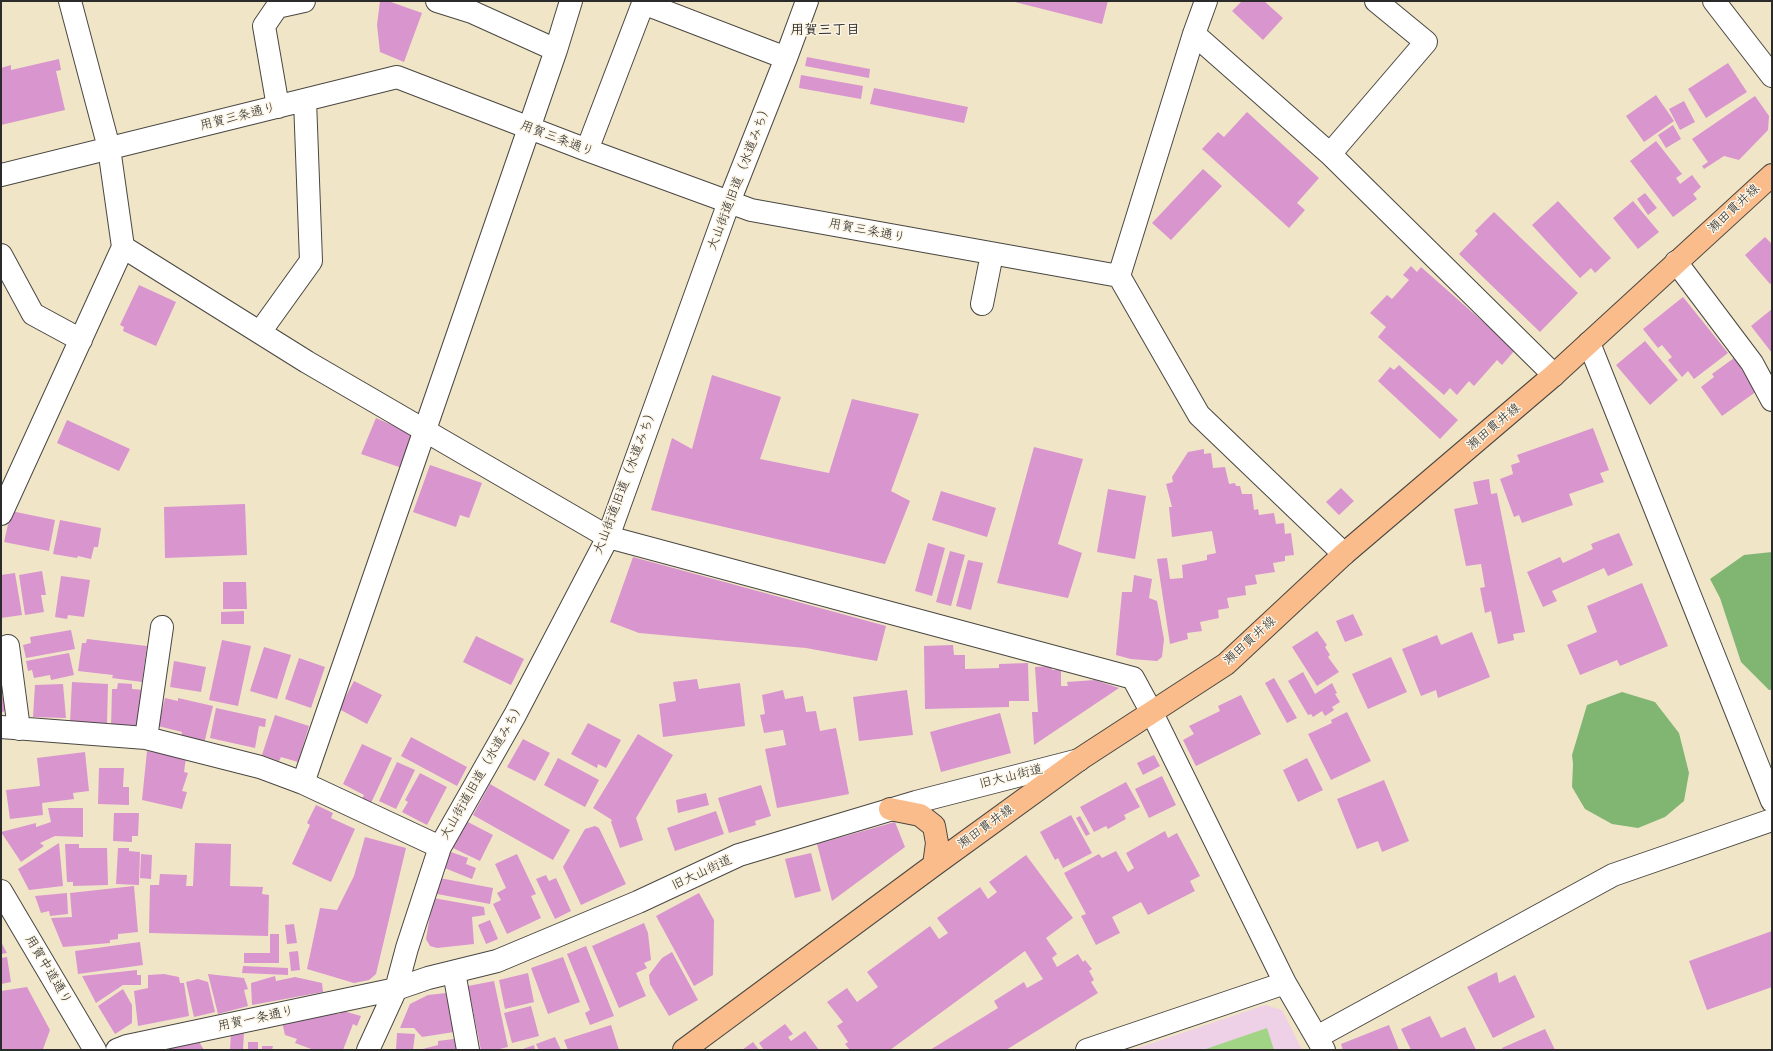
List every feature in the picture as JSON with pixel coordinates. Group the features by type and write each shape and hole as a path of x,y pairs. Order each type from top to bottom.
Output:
{"main road":[{"name":"瀬田貫井線","path":"684,1050 1080,759 1226,664 1344,554 1554,375 1772,175"},
{"path":"890,809 920,815 934,826 937,843 934,865"}],"street":[{"path":"1,514 7,486 81,340 124,247 110,148 70,1"},
{"path":"278,107 264,26 276,6 304,1"},
{"path":"437,1 472,12 556,50"},
{"path":"303,783 528,127 556,50 571,1"},
{"name":"大山街道旧道（水道みち）","path":"396,989 407,948 440,847 515,715 608,536 729,202 807,1"},
{"path":"1206,1 1194,34 1119,276 1199,415 1344,554"},
{"path":"1330,154 1426,42 1376,1"},
{"path":"1714,1 1772,76"},
{"path":"587,150 643,2 786,58"},
{"path":"1194,34 1330,154 1554,375"},
{"name":"用賀三条通り","path":"1,175 397,77 587,150 751,210 1119,276"},
{"path":"260,332 311,261 305,100"},
{"path":"124,247 307,362 608,536 1133,678 1152,713 1285,983 1321,1044 1613,875 1772,820"},
{"path":"982,304 992,254"},
{"path":"1,255 33,314 81,340"},
{"path":"1676,262 1752,363 1772,400"},
{"path":"1589,343 1772,801"},
{"path":"146,738 162,627"},
{"path":"8,646 10,728 146,738 260,767 303,783 440,847"},
{"name":"旧大山街道","path":"396,989 428,978 504,958 638,902 739,855 890,809 1080,759"},
{"name":"用賀中道通り","path":"1,891 96,1050"},
{"path":"454,972 468,1050"},
{"path":"1087,1050 1285,983"},
{"path":"368,1050 396,989"},
{"name":"用賀一条通り","path":"117,1050 127,1046 396,989"}],"shaded area":[{"path":"1265,1005 1282,1010 1302,1050 1132,1050"}],"green space":[{"path":"1772,552 1772,690 1769,690 1741,662 1720,598 1710,579 1744,555"},
{"path":"1622,692 1655,702 1679,733 1689,773 1684,801 1665,817 1638,828 1612,824 1585,809 1572,787 1572,755 1587,705"},
{"path":"1267,1028 1274,1050 1203,1050"}],"building":[{"path":"380,1 388,1 422,13 404,62 380,52 377,25"},
{"path":"1011,1 1108,1 1102,24"},
{"path":"1242,1 1264,1 1283,18 1263,40 1232,11"},
{"path":"807,57 870,69 869,78 805,66"},
{"path":"59,59 61,70 56,71 65,110 1,125 1,68 11,65 11,70"},
{"path":"1728,63 1747,92 1706,118 1688,89"},
{"path":"801,75 863,86 861,99 799,88"},
{"path":"874,88 968,107 964,123 870,104"},
{"path":"1656,95 1674,121 1644,142 1626,116"},
{"path":"1755,96 1769,116 1768,130 1739,160 1724,156 1704,169 1702,166 1708,162 1692,139"},
{"path":"1684,101 1695,122 1680,130 1669,109"},
{"path":"1247,112 1319,178 1297,203 1305,210 1289,228 1202,149 1218,132 1224,137"},
{"path":"1673,125 1681,139 1666,148 1658,135"},
{"path":"1656,141 1682,174 1676,178 1680,184 1692,175 1701,187 1693,194 1697,199 1673,217 1630,161"},
{"path":"1203,169 1222,186 1171,240 1152,223"},
{"path":"1645,193 1657,208 1648,215 1637,199"},
{"path":"1558,201 1611,258 1595,273 1591,268 1580,278 1532,225"},
{"path":"1633,201 1659,232 1638,249 1613,218"},
{"path":"1494,212 1578,293 1540,332 1459,254 1478,234 1475,231"},
{"path":"1765,237 1772,244 1772,282 1770,284 1745,255"},
{"path":"1411,266 1417,272 1421,267 1515,350 1502,365 1497,360 1474,386 1469,381 1457,395 1450,388 1444,395 1378,337 1386,327 1370,313 1387,295 1392,299 1409,280 1403,275"},
{"path":"139,285 176,302 156,346 123,331 124,327 120,325"},
{"path":"1683,297 1728,353 1694,379 1688,371 1682,377 1668,360 1672,357 1662,345 1658,348 1643,329"},
{"path":"1772,309 1772,353 1751,326"},
{"path":"1645,341 1678,380 1650,405 1616,365"},
{"path":"1734,358 1757,391 1722,416 1701,387 1714,377 1712,374"},
{"path":"1399,365 1458,420 1440,439 1378,381 1390,367 1394,370"},
{"path":"712,375 781,397 760,459 829,473 852,399 919,414 891,491 910,501 885,564 651,510 672,438 692,449"},
{"path":"376,418 417,436 405,469 361,454"},
{"path":"67,420 130,449 119,471 57,443"},
{"path":"1593,428 1609,470 1600,473 1604,482 1569,494 1573,505 1522,523 1519,515 1514,517 1500,479 1513,474 1511,465 1520,462 1517,455"},
{"path":"1034,447 1083,459 1058,544 1082,553 1068,598 997,583"},
{"path":"1204,449 1204,454 1211,453 1213,468 1225,467 1229,484 1235,483 1236,486 1240,486 1242,494 1252,494 1254,510 1258,509 1259,515 1274,513 1276,524 1284,523 1285,534 1291,533 1294,555 1285,556 1285,561 1273,563 1275,572 1255,575 1257,584 1245,586 1246,595 1227,598 1229,608 1218,610 1219,618 1200,622 1202,631 1187,633 1188,639 1170,644 1157,559 1167,558 1170,579 1183,578 1182,565 1207,560 1207,555 1216,553 1212,531 1172,537 1169,507 1172,507 1166,484 1173,482 1172,477 1188,452"},
{"path":"430,465 482,483 469,518 460,515 456,527 413,512"},
{"path":"1489,479 1491,494 1497,493 1525,632 1513,634 1514,640 1498,644 1491,611 1485,613 1480,588 1485,587 1481,564 1466,566 1454,509 1478,504 1473,482"},
{"path":"1341,488 1354,501 1339,515 1326,502"},
{"path":"1108,489 1146,496 1135,559 1097,552"},
{"path":"941,491 996,508 987,537 932,520"},
{"path":"245,504 247,555 165,558 164,507"},
{"path":"11,511 55,520 49,551 4,542"},
{"path":"60,520 101,528 98,547 94,547 91,559 78,556 77,558 53,554"},
{"path":"1619,533 1633,565 1608,576 1604,568 1552,591 1557,601 1543,607 1527,572 1560,557 1563,563 1593,549 1591,544"},
{"path":"928,543 945,548 932,596 915,591"},
{"path":"950,551 965,555 951,606 936,602"},
{"path":"633,557 886,626 877,661 806,648 639,633 610,622"},
{"path":"968,560 983,563 971,610 956,606"},
{"path":"42,571 46,595 41,595 44,612 25,615 19,575"},
{"path":"15,573 22,615 1,618 1,575"},
{"path":"1134,575 1152,579 1149,598 1157,601 1164,639 1162,657 1157,661 1131,659 1116,655 1122,592 1132,592"},
{"path":"61,576 90,580 84,617 68,615 67,619 55,617"},
{"path":"223,582 246,582 247,609 223,609"},
{"path":"1642,583 1668,646 1620,666 1617,660 1580,675 1567,645 1597,632 1587,606"},
{"path":"244,611 244,624 221,624 221,612"},
{"path":"1353,614 1363,635 1345,642 1336,621"},
{"path":"71,630 75,649 26,658 23,645 31,643 30,637"},
{"path":"1317,631 1327,645 1325,647 1330,655 1328,657 1339,672 1317,686 1292,647"},
{"path":"1472,632 1490,677 1438,698 1436,690 1421,696 1402,649 1437,635 1441,645"},
{"path":"476,636 524,659 511,685 463,662"},
{"path":"87,639 147,646 142,682 112,678 113,675 78,671 82,643 86,643"},
{"path":"222,640 251,646 238,706 209,700"},
{"path":"953,645 954,655 965,655 965,669 999,668 999,664 1028,663 1029,701 1009,701 1009,707 925,709 924,646"},
{"path":"264,647 291,655 277,699 250,691"},
{"path":"69,653 74,675 51,680 50,675 34,678 32,670 28,671 26,661"},
{"path":"1391,657 1407,692 1368,709 1352,674"},
{"path":"299,658 325,667 311,708 285,699"},
{"path":"174,661 206,667 201,692 170,687"},
{"path":"1052,666 1052,670 1061,669 1061,686 1068,686 1067,682 1095,680 1119,688 1034,745 1032,712 1038,712 1035,667"},
{"path":"1303,672 1315,694 1332,683 1337,693 1335,694 1340,702 1332,707 1334,710 1325,716 1322,711 1313,717 1311,714 1308,715 1288,681"},
{"path":"1274,678 1297,718 1287,723 1265,683"},
{"path":"697,679 699,689 740,683 745,726 663,737 659,704 676,701 673,682"},
{"path":"354,681 382,695 367,724 339,709"},
{"path":"72,682 108,684 107,724 70,723"},
{"path":"118,683 132,684 132,689 145,690 144,718 137,718 137,728 111,727 112,689 117,689"},
{"path":"63,684 66,718 33,717 35,685"},
{"path":"783,690 785,699 803,696 806,712 816,711 820,731 836,728 849,794 777,808 765,749 786,745 783,730 764,733 760,715 765,714 762,695"},
{"path":"907,690 913,735 859,741 853,697"},
{"path":"1,691 6,710 1,713"},
{"path":"1241,695 1261,734 1196,766 1183,740 1194,734 1189,726 1220,711 1218,706"},
{"path":"165,698 178,701 178,698 213,706 204,744 181,738 182,732 158,726"},
{"path":"216,708 266,719 265,727 259,726 255,748 210,738"},
{"path":"1347,712 1371,761 1331,780 1308,734 1332,723 1331,720"},
{"path":"1000,713 1011,753 941,772 930,732"},
{"path":"275,715 309,726 298,762 281,757 279,761 262,755"},
{"path":"588,723 621,740 606,768 598,764 597,768 571,754"},
{"path":"638,734 673,755 636,818 643,840 620,848 611,822 612,820 593,808"},
{"path":"411,737 467,767 457,786 401,756"},
{"path":"523,739 550,753 535,781 507,767"},
{"path":"362,744 392,758 371,803 362,799 364,795 343,784"},
{"path":"147,751 186,758 184,772 188,773 182,791 187,792 182,809 142,800"},
{"path":"85,752 89,791 73,793 74,799 42,803 43,815 10,819 6,790 40,786 37,758"},
{"path":"1154,755 1160,766 1143,775 1137,763"},
{"path":"558,758 599,780 585,807 544,785"},
{"path":"1307,758 1323,790 1298,802 1283,770"},
{"path":"397,762 415,770 396,809 379,801"},
{"path":"99,768 124,768 123,787 129,787 129,805 98,804"},
{"path":"420,773 447,787 427,825 402,812 408,802 405,800"},
{"path":"1162,776 1176,805 1149,818 1135,789"},
{"path":"1384,780 1409,841 1382,852 1378,841 1357,849 1337,799"},
{"path":"1126,782 1140,807 1124,815 1126,819 1108,829 1106,826 1094,832 1080,807"},
{"path":"490,784 570,830 553,860 473,815"},
{"path":"761,785 771,816 755,821 756,825 729,833 718,798"},
{"path":"706,793 709,805 678,813 676,800"},
{"path":"316,805 333,813 331,818 355,829 331,882 292,864 310,825 307,823"},
{"path":"48,808 83,808 83,837 55,836 40,843 44,846 21,862 1,832 36,823 36,827 51,822"},
{"path":"716,811 724,834 675,851 667,828"},
{"path":"114,813 139,813 138,836 132,836 132,842 113,841"},
{"path":"1071,815 1092,853 1063,868 1058,858 1055,860 1040,832"},
{"path":"1080,816 1090,834 1086,836 1076,818"},
{"path":"464,820 493,835 480,861 453,848 464,825"},
{"path":"895,822 905,847 832,901 817,844"},
{"path":"595,826 599,828 626,884 581,905 563,867 585,829"},
{"path":"1165,831 1168,838 1177,833 1200,876 1190,881 1195,891 1148,915 1141,902 1112,917 1120,933 1096,945 1081,916 1086,914 1064,873 1099,854 1102,858 1116,851 1128,872 1134,868 1126,853"},
{"path":"365,837 406,848 376,974 369,980 354,983 307,969 320,908 337,910 354,876"},
{"path":"59,843 63,886 29,890 18,869"},
{"path":"195,843 231,844 230,886 263,887 262,894 269,895 268,936 149,933 150,885 159,885 160,874 187,875 186,886 193,886"},
{"path":"65,844 79,844 79,848 107,848 108,885 73,886 73,882 67,882"},
{"path":"118,848 129,848 129,851 140,852 139,885 116,884"},
{"path":"448,851 468,858 466,864 476,868 472,879 442,867"},
{"path":"811,853 821,891 795,898 785,859"},
{"path":"141,854 152,855 151,879 140,878"},
{"path":"517,854 536,894 531,896 541,918 507,934 493,904 501,900 497,893 506,888 495,864"},
{"path":"1026,855 1073,918 1046,938 1057,954 1052,958 1057,967 1078,954 1083,962 1085,960 1092,969 1089,971 1094,980 1091,982 1098,993 1006,1050 930,1050 998,1008 994,1001 1024,982 1027,988 1043,979 1025,951 890,1050 850,1050 845,1044 848,1042 837,1026 843,1022 827,1002 847,988 857,1002 878,987 867,972 930,926 939,939 948,933 937,918 980,887 988,899 997,892 989,882"},
{"path":"546,875 549,881 556,878 571,911 555,919 536,879"},
{"path":"434,877 493,888 490,904 432,893"},
{"path":"134,886 138,932 118,934 118,939 110,940 110,943 63,947 51,918 72,917 70,893"},
{"path":"67,893 68,914 50,916 49,911 41,913 35,896"},
{"path":"699,893 714,920 713,975 694,986 656,916"},
{"path":"433,898 484,907 485,915 472,917 474,944 437,948 430,946 426,939"},
{"path":"490,920 498,939 486,944 478,925"},
{"path":"644,923 648,933 651,960 644,963 647,968 636,973 646,996 619,1008 592,946"},
{"path":"294,924 297,943 287,944 285,925"},
{"path":"1772,931 1772,987 1707,1010 1689,961"},
{"path":"270,934 279,934 279,963 244,963 244,953 270,953"},
{"path":"1,942 7,953 1,954"},
{"path":"140,942 143,965 78,974 75,951"},
{"path":"586,946 614,1016 590,1025 585,1013 590,1010 567,954"},
{"path":"298,951 300,970 291,971 289,952"},
{"path":"672,952 698,1000 669,1016 650,984 649,975 662,958"},
{"path":"7,957 11,982 1,984 1,958"},
{"path":"563,957 580,1002 548,1014 531,968"},
{"path":"243,966 288,968 288,975 242,973"},
{"path":"137,970 137,975 141,975 141,985 123,985 96,1003 82,976"},
{"path":"1497,972 1499,983 1515,975 1535,1017 1493,1038 1467,987"},
{"path":"528,973 534,1002 505,1009 499,980"},
{"path":"164,974 179,977 180,983 184,983 189,1016 138,1026 134,991 148,988 148,975"},
{"path":"208,974 244,978 248,989 244,990 248,1006 218,1014"},
{"path":"275,976 276,981 295,977 322,983 323,992 252,1005 251,983"},
{"path":"198,979 208,982 215,1012 194,1017 186,982"},
{"path":"494,981 508,1047 495,1050 481,1050 468,986"},
{"path":"27,987 50,1030 43,1049 1,1050 1,991"},
{"path":"123,989 132,1005 132,1023 115,1034 98,1006"},
{"path":"446,993 454,1032 422,1037 414,1028 400,1028 410,1004 428,995"},
{"path":"531,1006 539,1036 512,1043 504,1013"},
{"path":"343,1011 361,1016 357,1026 353,1024 343,1050 314,1050 295,1043 297,1039 285,1035 282,1022 328,1013 339,1014"},
{"path":"1430,1016 1441,1038 1465,1027 1476,1050 1411,1050 1401,1029"},
{"path":"785,1024 793,1034 788,1037 791,1041 805,1031 819,1050 764,1050 759,1043"},
{"path":"611,1025 619,1050 568,1050 564,1040"},
{"path":"1389,1025 1399,1050 1343,1050 1341,1044"},
{"path":"1545,1029 1555,1050 1503,1050 1502,1048"},
{"path":"231,1031 244,1031 243,1050 230,1050"},
{"path":"397,1033 415,1034 413,1050 396,1050"},
{"path":"555,1037 561,1050 539,1050 536,1044"},
{"path":"454,1039 457,1050 419,1050 438,1045 438,1041"},
{"path":"198,1040 204,1050 153,1050"},
{"path":"248,1042 258,1042 258,1050 248,1050"},
{"path":"753,1042 759,1050 742,1050"},
{"path":"534,1045 535,1050 520,1050"},
{"path":"262,1046 273,1046 272,1050 262,1050"}],"district":[{"name":"用賀三丁目","path":"825,30"}]}
